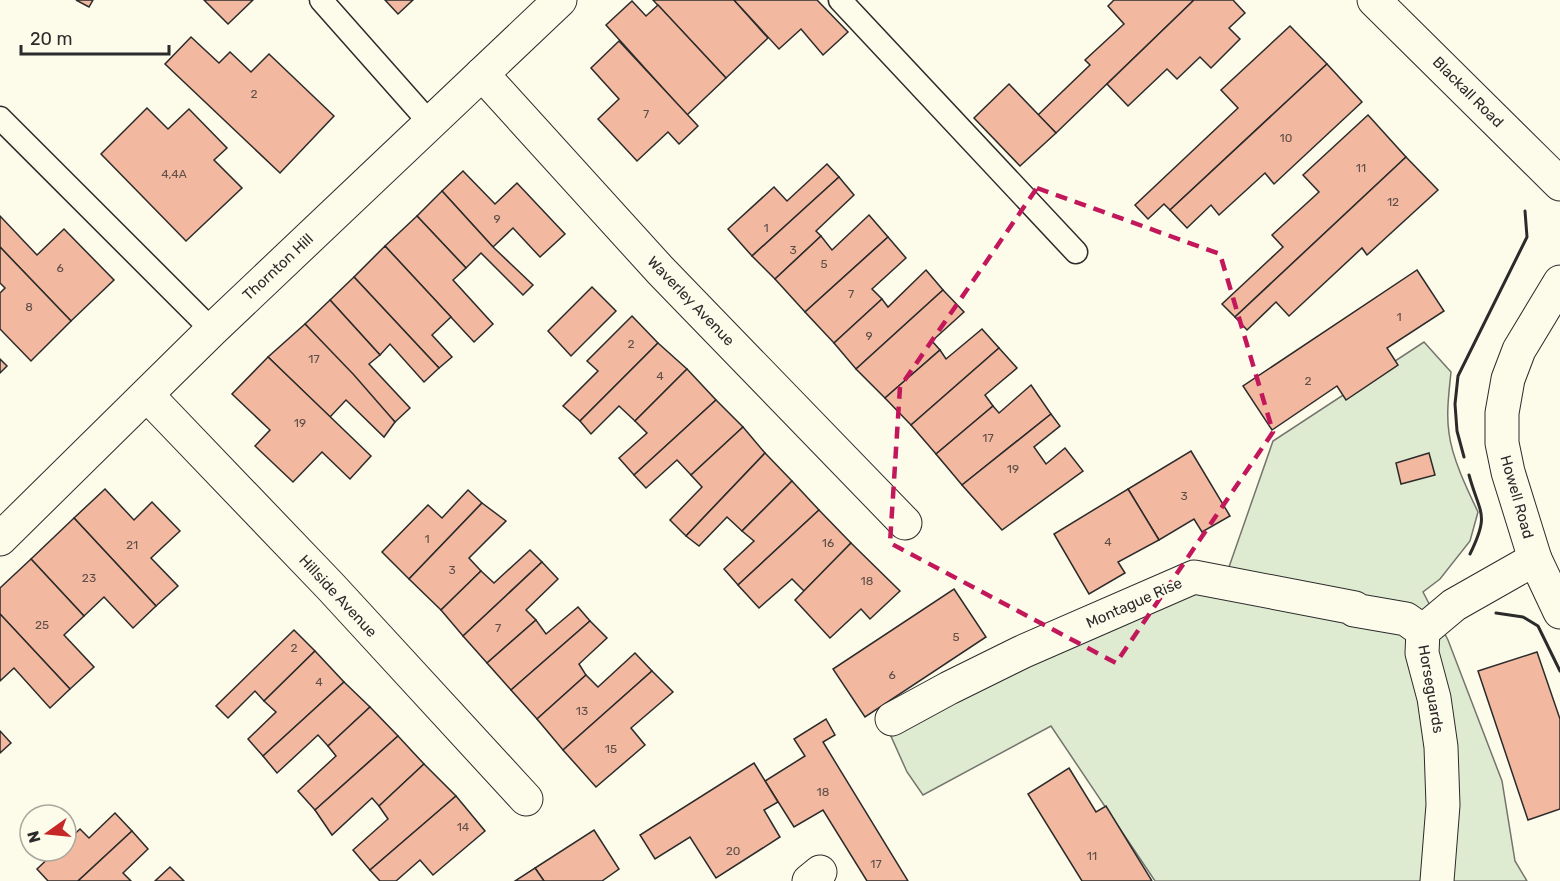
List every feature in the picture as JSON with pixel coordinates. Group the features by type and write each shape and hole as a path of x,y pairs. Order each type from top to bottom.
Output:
{"street":[{"name":"Thornton Hill","path":"0,539 212,330 560,0"},
{"name":"Blackall Road","path":"1374,0 1560,184"},
{"name":"Waverley Avenue","path":"482,74 660,270 905,523"},
{"name":"Howell Road","path":"1560,282 1519,350 1508,379 1502,413 1502,443 1508,472 1535,558 1560,612"},
{"name":"Hillside Avenue","path":"147,395 331,587 526,800"},
{"name":"Horseguards","path":"1437,881 1443,804 1441,747 1434,698 1422,653 1423,631 1454,605 1535,558"},
{"name":"Montague Rise","path":"892,719 1023,652 1194,577 1406,619 1423,631"}],"lane":[{"path":"321,0 430,123"},
{"path":"840,0 1076,252"},
{"path":"0,118 212,330"}],"highlighted area":[{"path":"1037,188 1220,254 1273,432 1116,663 890,543 900,387"}],"green space":[{"path":"1424,342 1451,372 1448,426 1451,443 1460,473 1478,512 1470,541 1440,579 1423,592 1448,640 1502,781 1515,861 1527,881 1155,881 1051,726 923,795 907,772 890,734 1229,567 1273,441"}],"building":[{"path":"76,0 93,0 89,7"},
{"path":"204,0 253,0 228,24"},
{"path":"385,0 413,0 398,14"},
{"path":"653,0 734,0 768,38 726,78"},
{"path":"734,0 817,0 848,32 823,55 801,29 779,49"},
{"path":"1114,0 1194,0 1056,133 1038,115 1090,65 1085,60 1124,24 1108,6"},
{"path":"1194,0 1233,0 1245,13 1229,28 1240,39 1211,68 1200,57 1177,79 1167,69 1128,106 1107,84"},
{"path":"632,1 646,16 658,5 726,78 687,115 606,25"},
{"path":"1290,26 1327,64 1170,210 1164,204 1148,219 1135,205 1238,108 1221,90"},
{"path":"191,37 219,63 230,52 251,72 269,54 334,116 280,173 165,64"},
{"path":"619,41 698,126 679,144 668,132 637,161 598,119 619,99 591,68"},
{"path":"1327,64 1362,102 1274,184 1265,173 1219,215 1211,205 1187,228 1170,210"},
{"path":"1009,84 1056,133 1020,166 974,118"},
{"path":"147,108 168,129 189,109 227,148 214,160 242,188 186,241 101,154"},
{"path":"1368,115 1406,157 1235,317 1222,304 1283,247 1272,235 1319,192 1303,175"},
{"path":"1406,157 1438,190 1367,255 1362,248 1289,316 1276,302 1247,330 1235,317"},
{"path":"827,164 839,177 752,256 728,229 774,187 787,201"},
{"path":"463,171 495,204 517,183 565,234 540,257 513,228 493,247 442,191"},
{"path":"839,177 854,195 816,231 821,236 775,279 752,256"},
{"path":"442,191 493,247 533,285 523,295 481,253 466,268 417,216"},
{"path":"869,215 888,237 805,312 775,279 821,236 832,250"},
{"path":"0,216 37,255 64,229 114,280 71,321 0,247"},
{"path":"417,216 466,268 453,280 493,324 474,342 385,246"},
{"path":"888,237 906,258 872,289 882,299 834,343 805,312"},
{"path":"385,246 451,317 432,335 452,357 439,368 354,277"},
{"path":"0,247 71,321 31,361 0,329 0,293 5,288 0,283"},
{"path":"926,270 943,290 856,369 834,343 882,299 888,307"},
{"path":"1417,270 1444,311 1387,348 1398,365 1346,400 1337,386 1272,430 1243,386"},
{"path":"354,277 439,368 424,382 390,344 380,355 330,300"},
{"path":"592,287 616,311 571,356 548,331"},
{"path":"943,290 964,312 932,341 940,350 885,398 856,369"},
{"path":"330,300 380,355 369,364 410,408 395,422 305,324"},
{"path":"632,316 658,343 580,421 563,406 598,371 587,361"},
{"path":"305,324 395,422 384,437 346,400 330,417 268,357"},
{"path":"982,329 999,348 911,425 885,398 940,350 946,359"},
{"path":"658,343 687,369 635,421 619,406 591,434 580,421"},
{"path":"999,348 1017,368 985,395 993,406 936,454 911,425"},
{"path":"268,357 371,456 350,479 322,452 293,482 255,446 270,430 232,394"},
{"path":"0,359 7,366 0,373"},
{"path":"687,369 716,400 634,475 619,458 647,433 635,421"},
{"path":"1031,385 1051,414 962,485 936,454 993,406 999,413"},
{"path":"716,400 743,427 691,475 677,460 646,488 634,475"},
{"path":"1051,414 1060,426 1034,447 1046,464 1065,448 1083,471 1002,530 962,485"},
{"path":"743,427 765,453 686,536 670,520 702,487 691,475"},
{"path":"1191,451 1230,516 1202,532 1194,519 1159,540 1128,489"},
{"path":"765,453 792,481 742,531 727,517 699,546 686,536"},
{"path":"1429,453 1435,475 1401,484 1396,463"},
{"path":"792,481 819,510 738,585 724,569 754,541 742,531"},
{"path":"105,489 134,520 152,502 180,531 151,558 178,586 156,606 74,518"},
{"path":"1128,489 1159,540 1118,562 1125,573 1089,594 1054,534"},
{"path":"468,490 482,503 409,579 382,552 428,505 442,518"},
{"path":"482,503 506,521 469,558 481,571 441,610 409,579"},
{"path":"819,510 851,543 804,591 792,579 759,608 738,585"},
{"path":"74,518 156,606 133,628 104,597 84,616 31,559"},
{"path":"851,543 900,591 870,619 861,609 830,638 795,600"},
{"path":"530,550 542,562 463,636 441,610 481,571 494,583"},
{"path":"31,559 84,616 64,635 94,667 70,689 0,614 0,588"},
{"path":"542,562 558,579 526,610 536,620 487,663 463,636"},
{"path":"954,589 986,637 865,717 833,669"},
{"path":"578,607 590,621 511,690 487,663 536,620 546,634"},
{"path":"0,614 70,689 50,708 14,668 0,681"},
{"path":"590,621 607,638 579,664 586,675 537,719 511,690"},
{"path":"294,630 315,651 264,701 255,691 228,718 216,706"},
{"path":"315,651 344,682 263,756 248,739 276,712 264,701"},
{"path":"1537,652 1560,719 1560,809 1528,820 1478,671"},
{"path":"635,653 652,671 563,750 537,719 586,675 598,687"},
{"path":"652,671 673,692 631,728 645,745 596,787 563,750"},
{"path":"344,682 370,707 328,746 318,735 277,773 263,756"},
{"path":"370,707 398,736 315,810 298,791 336,756 328,746"},
{"path":"826,719 835,735 823,742 908,881 867,881 823,810 794,827 765,781 805,756 794,739"},
{"path":"0,731 11,743 0,753"},
{"path":"398,736 424,764 379,806 372,798 332,835 315,810"},
{"path":"754,763 778,802 764,810 780,837 716,878 690,837 655,859 640,835"},
{"path":"424,764 456,796 370,870 353,850 388,819 379,806"},
{"path":"1069,768 1096,812 1106,806 1152,881 1082,881 1028,794"},
{"path":"456,796 485,831 433,875 420,860 396,881 380,881 370,870"},
{"path":"115,813 132,831 78,881 48,881 37,869 43,863 78,863 78,831 80,829 89,838"},
{"path":"594,830 619,869 602,881 544,881 535,868"},
{"path":"132,831 148,849 123,873 131,881 78,881"},
{"path":"170,867 184,881 155,881"},
{"path":"535,868 544,881 515,881"}],"wall":[{"path":"1464,457 1457,431 1455,404 1458,376 1527,237 1525,211"},
{"path":"1469,475 1481,514 1480,530 1470,554"},
{"path":"1496,613 1523,617 1538,626 1560,671"}]}
